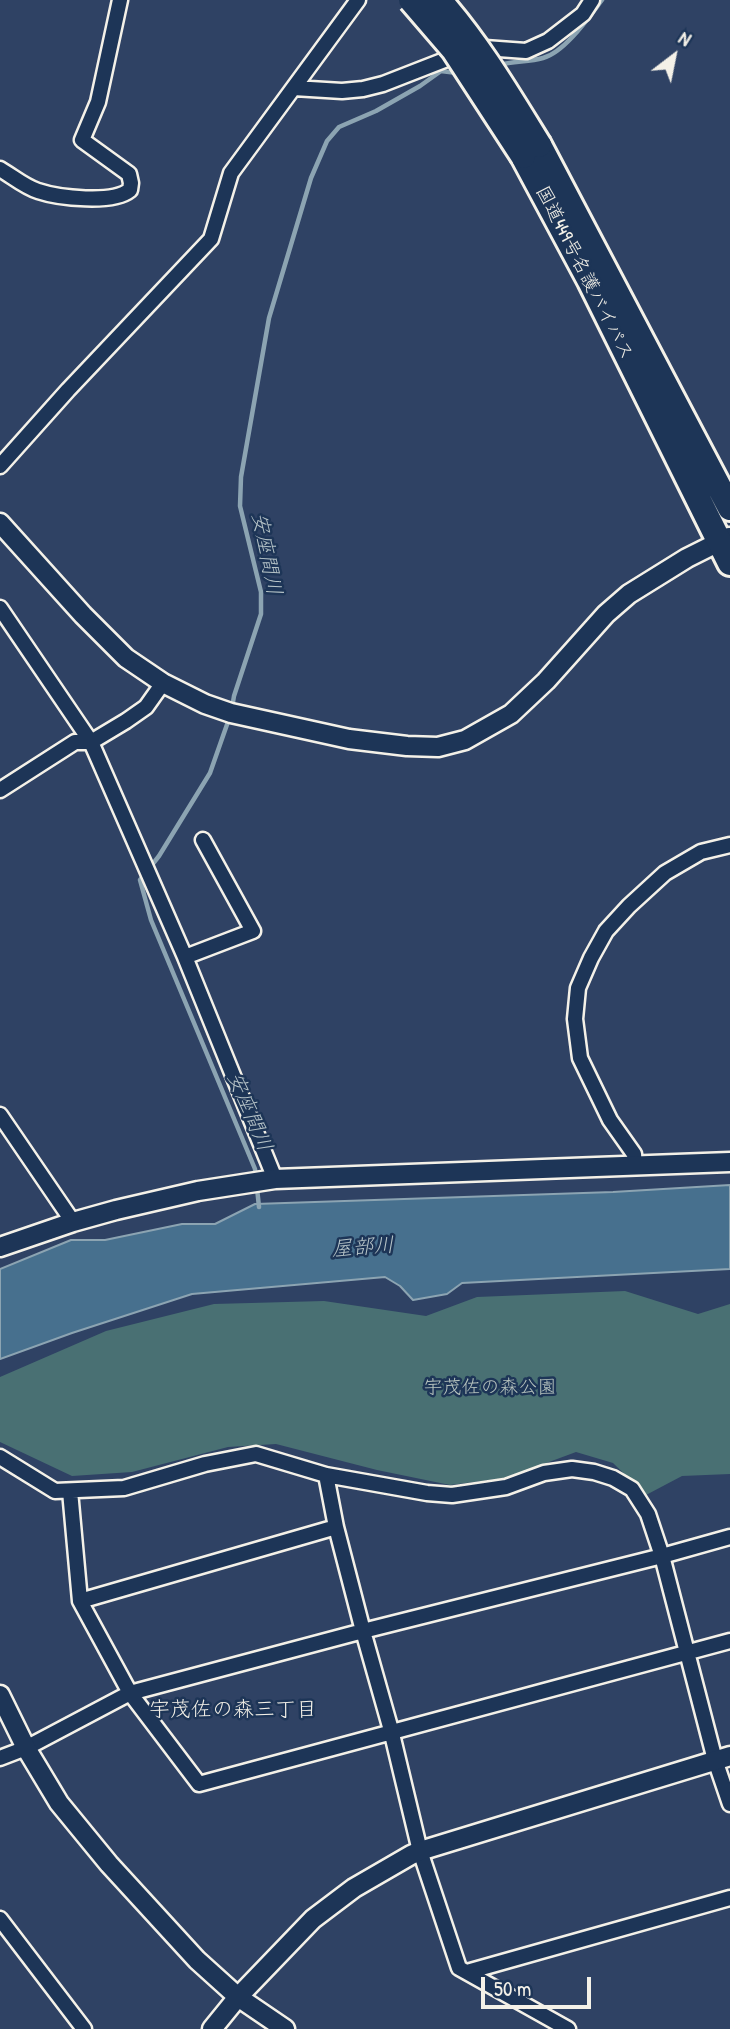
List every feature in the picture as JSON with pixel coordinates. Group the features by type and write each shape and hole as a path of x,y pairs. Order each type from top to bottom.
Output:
{"highway":[{"name":"国道449号名護バイパス","path":"411,0 454,50 531,150 730,508"},
{"name":"国道449号名護バイパス","path":"439,0 502,84 590,281 726,547"}],"street":[{"path":"0,169 36,190 60,196 101,198 124,195 130,190 129,174 82,140 98,102 120,0"},
{"path":"0,466 211,240 231,173 358,0"},
{"path":"293,88 342,91 363,89 383,84 465,52 485,48 526,51 548,41 583,14 592,0"},
{"path":"0,523 126,658 163,683 205,704 240,715 349,739 407,746 438,747 465,740 511,714 546,681 606,614 629,594 642,584 726,547"},
{"path":"0,608 91,742 185,957 275,1180"},
{"path":"0,790 75,742 91,742 146,707 163,683"},
{"path":"185,957 253,931 203,839"},
{"path":"635,1167 634,1154 610,1120 580,1058 575,1019 578,988 606,931 629,906 665,873 701,852 730,845"},
{"path":"1,1118 73,1222"},
{"path":"0,1247 73,1222 198,1191 275,1180 730,1162"},
{"path":"0,1457 55,1491 124,1488 205,1464 256,1454 326,1475 452,1495 506,1487 544,1473 572,1469 613,1478 632,1489 648,1514 687,1651 722,1758 730,1804"},
{"path":"326,1475 336,1527 420,1851 459,1968 568,2029"},
{"path":"70,1491 80,1601 130,1693 199,1783 730,1640"},
{"path":"80,1601 336,1527"},
{"path":"0,1758 26,1748 130,1693 730,1537"},
{"path":"0,1695 26,1748 59,1803 109,1864 197,1960 238,1997 285,2029"},
{"path":"212,2029 238,1997 313,1919 354,1888 420,1851 722,1758"},
{"path":"467,1972 730,1898"},
{"path":"0,1919 78,2027"}],"green space":[{"name":"宇茂佐の森公園","path":"625,1291 698,1314 730,1304 730,1474 682,1476 646,1495 613,1463 576,1452 506,1478 450,1485 377,1470 276,1444 228,1447 132,1472 72,1476 0,1442 0,1377 106,1331 214,1304 324,1301 426,1316 477,1297"}],"water":[{"name":"屋部川","path":"730,1185 730,1269 462,1283 447,1294 413,1300 400,1286 385,1277 192,1294 0,1359 0,1269 71,1240 105,1240 182,1224 215,1224 255,1204 613,1192"}],"waterway":[{"name":"安座間川","path":"499,65 543,58 560,49 602,0"},
{"name":"安座間川","path":"232,708 261,614 261,592 240,506 241,477 269,318 311,178 327,141 339,127 376,111 441,71 457,73"},
{"name":"安座間川","path":"230,716 210,773 159,856 140,880 151,920 255,1169 256,1179"},
{"name":"安座間川","path":"257,1188 259,1207"}],"district":[{"name":"宇茂佐の森三丁目","path":"233,1710"}]}
